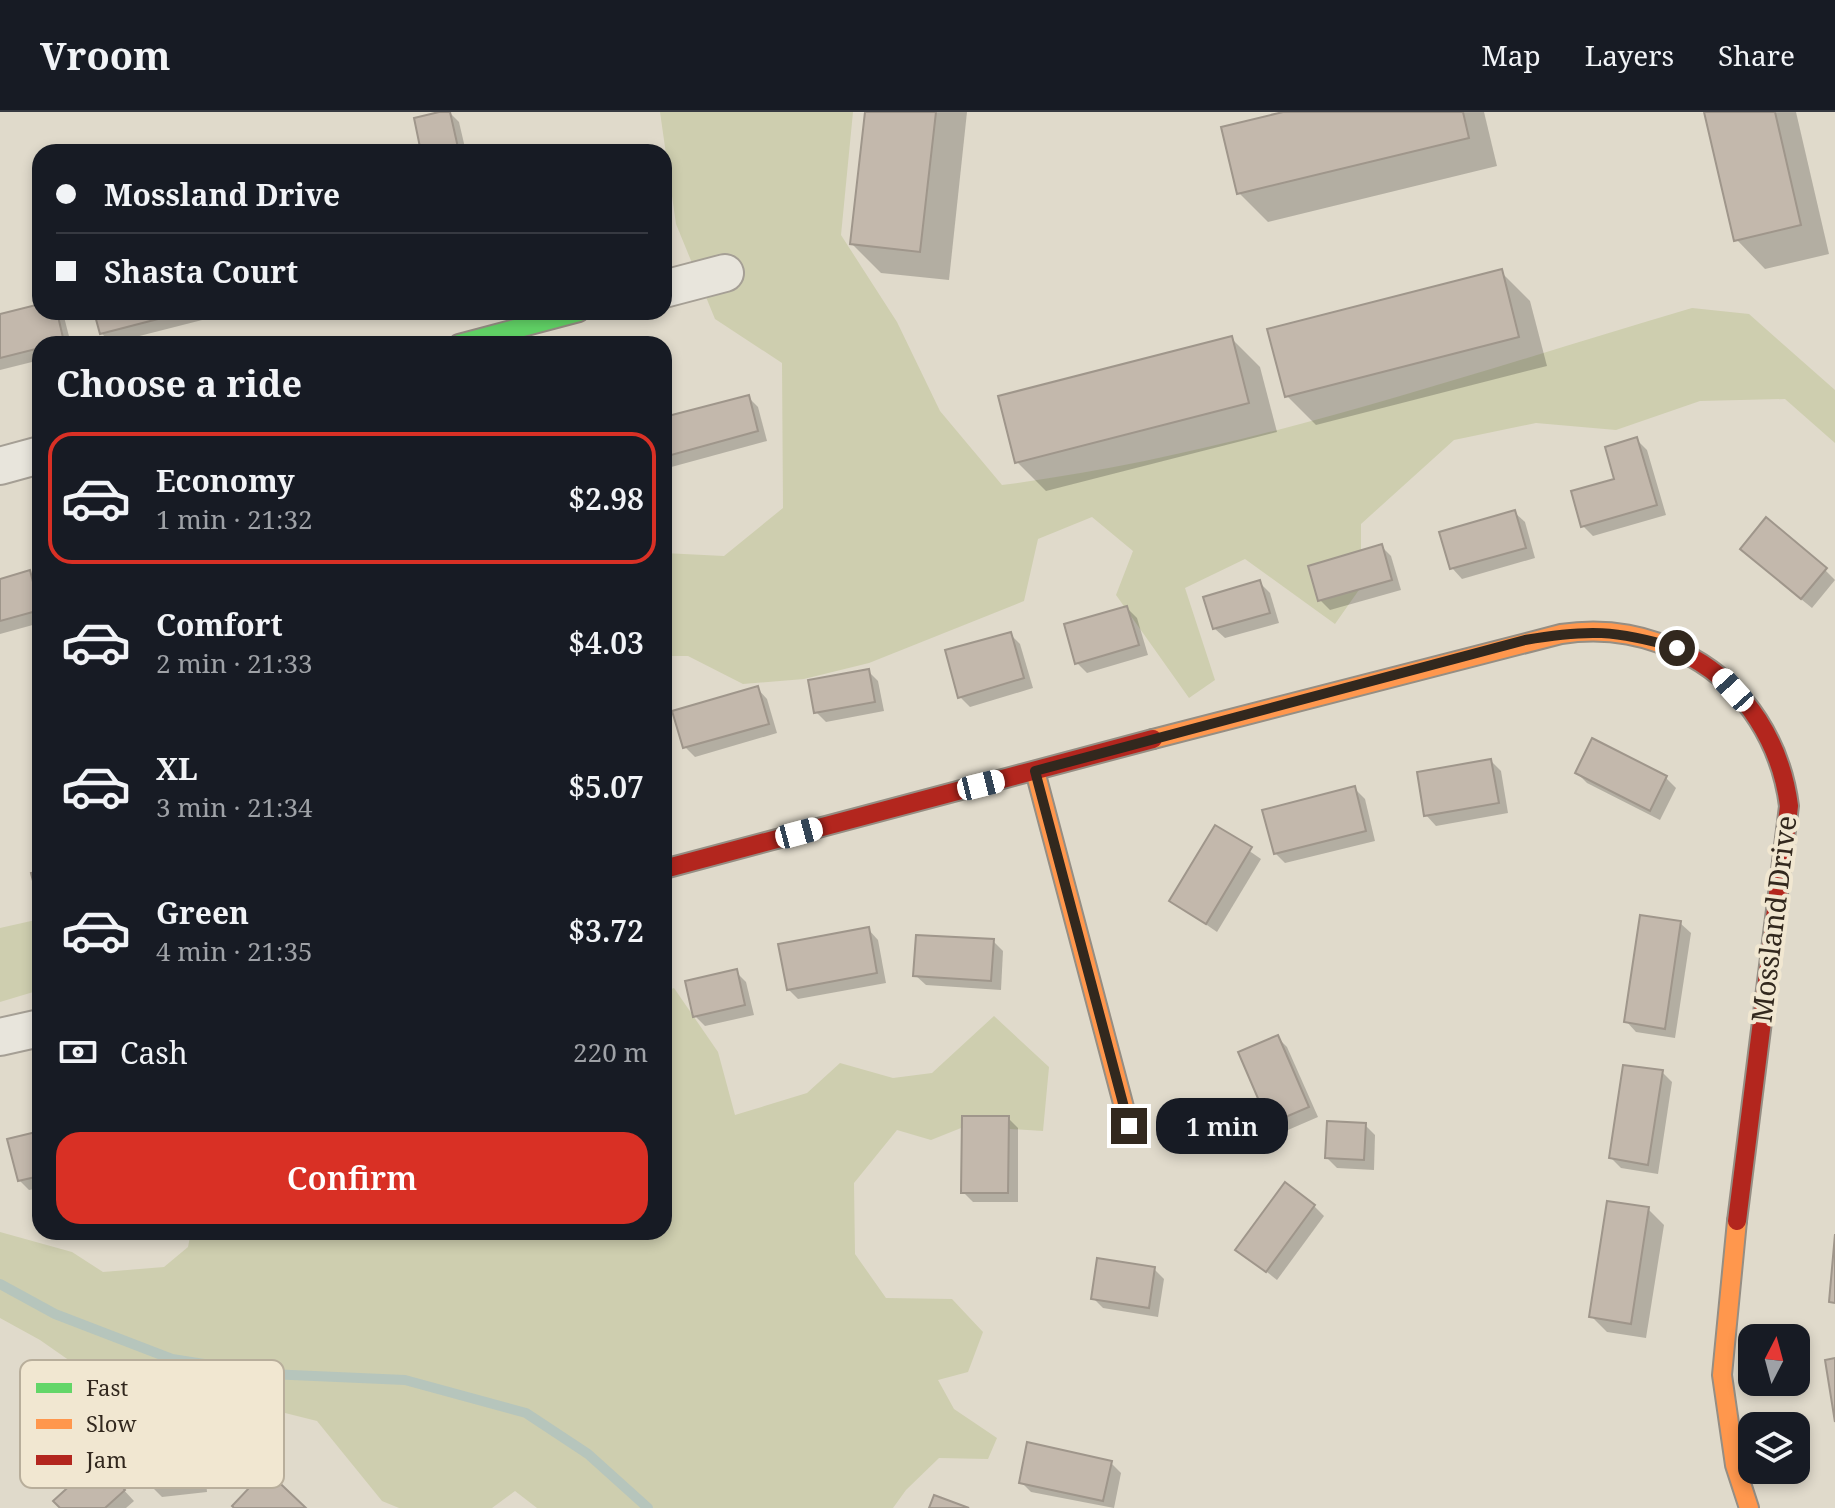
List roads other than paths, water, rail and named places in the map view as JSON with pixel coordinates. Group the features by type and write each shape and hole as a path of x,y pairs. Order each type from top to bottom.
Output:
{"street":[{"path":"672,287 725,273"},
{"path":"489,336 549,320"},
{"path":"0,466 32,457"},
{"name":"Mossland Drive","path":"672,867 1525,640 1577,631 1622,632 1677,648 1722,677 1756,715 1782,765 1789,806 1728,1295 1722,1375 1735,1465 1749,1508"},
{"path":"1035,771 1129,1126"},
{"path":"0,1037 32,1030"}],"waterway":[{"path":"0,1284 55,1314 178,1360"},
{"path":"284,1375 405,1380 526,1413 588,1454 648,1508"}]}
